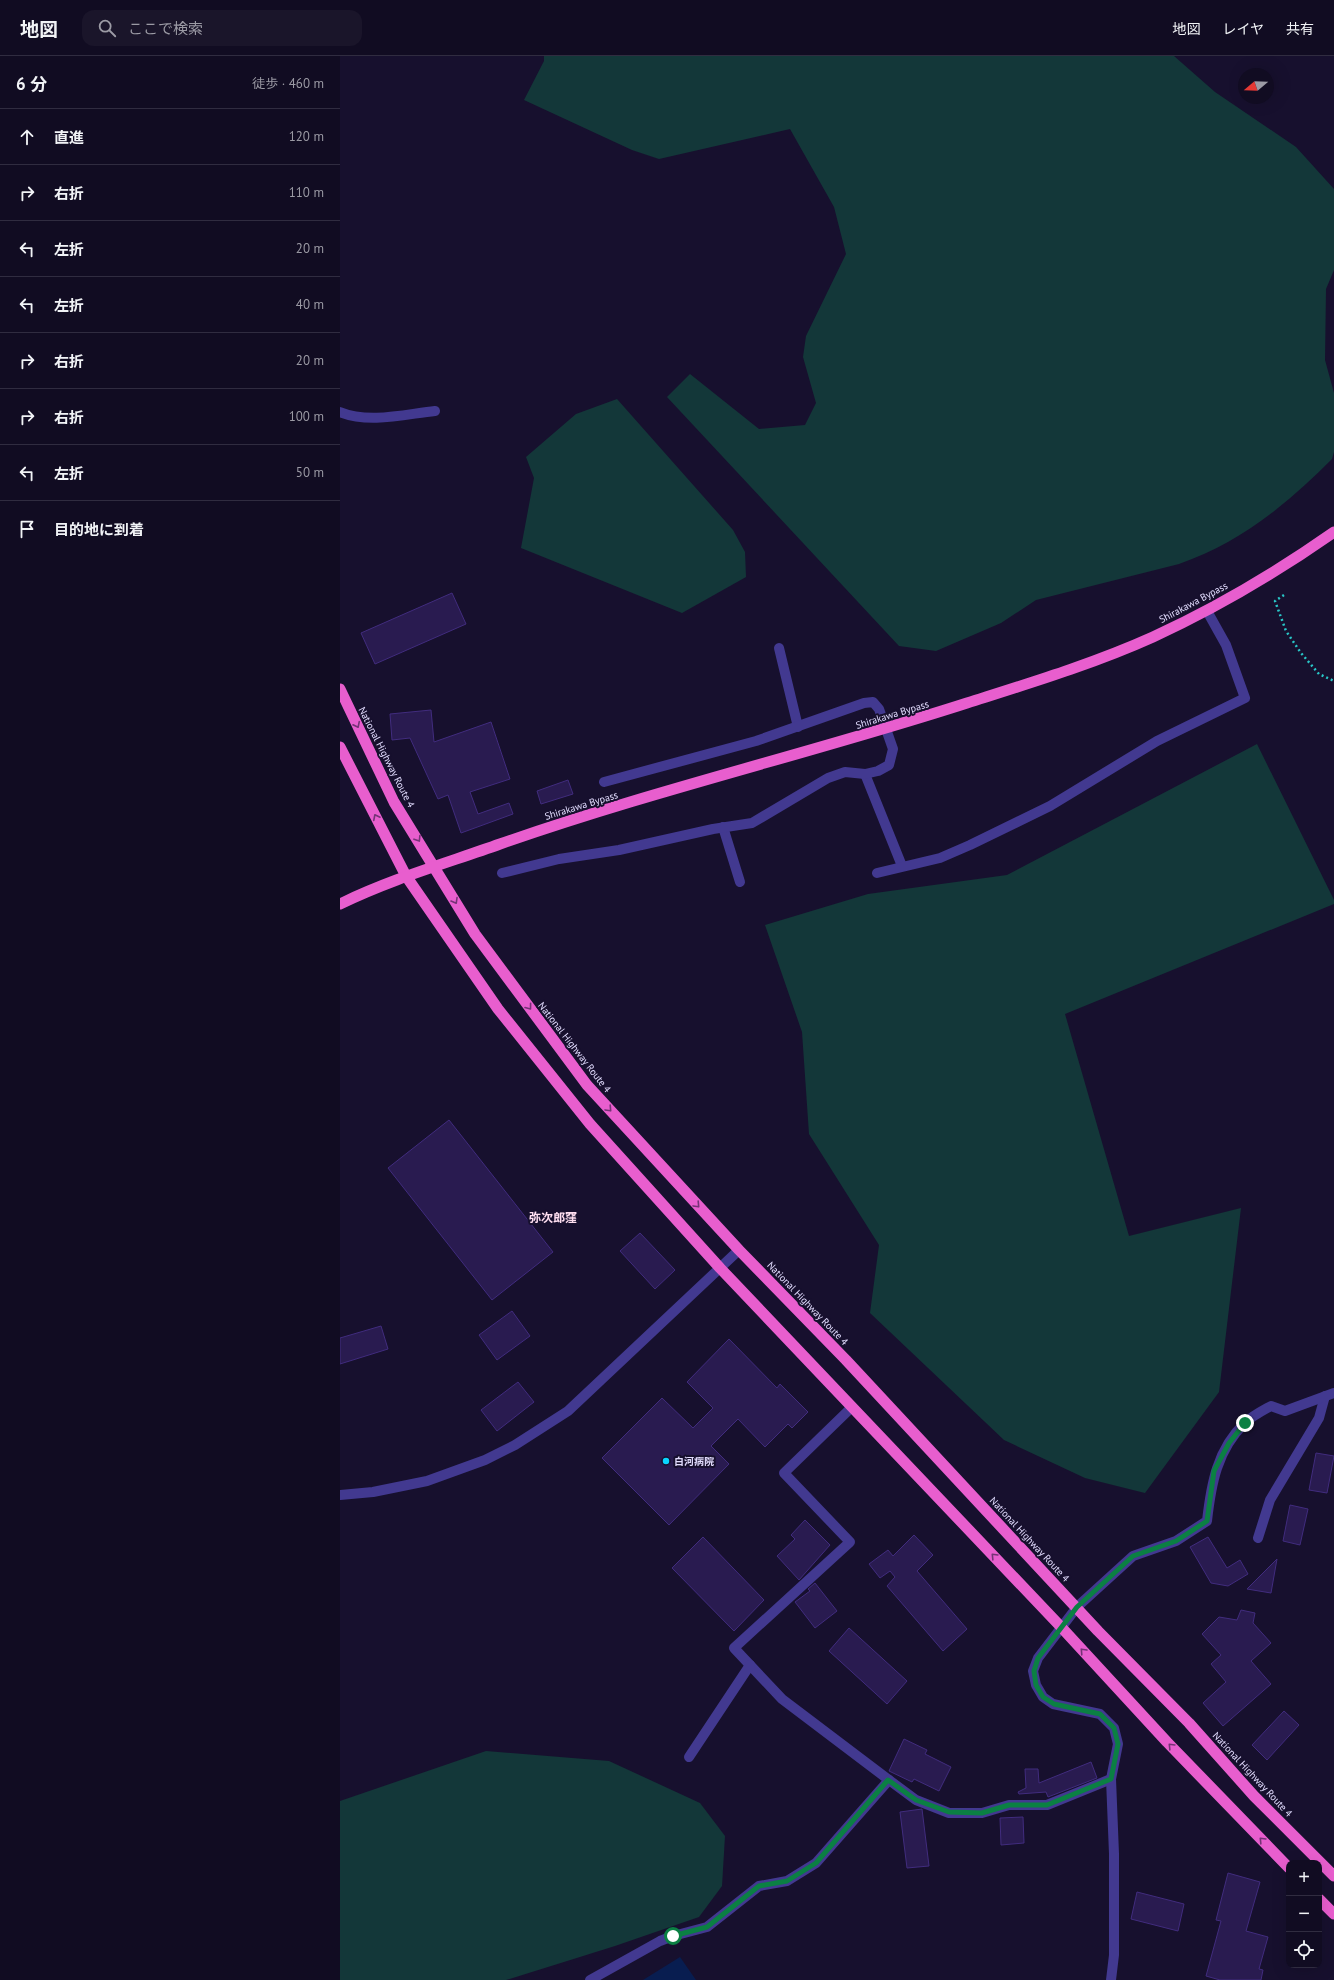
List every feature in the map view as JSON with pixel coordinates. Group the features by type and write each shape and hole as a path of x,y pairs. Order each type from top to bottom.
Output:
{"highway":[{"name":"Shirakawa Bypass","path":"340,904 406,876 568,820 887,729 1089,662 1152,637 1207,610 1305,553 1334,532"},
{"name":"National Highway Route 4","path":"340,689 394,802 475,934 587,1085 739,1250 846,1360 1098,1631 1189,1723 1254,1796 1334,1876"},
{"path":"340,746 406,876 498,1009 590,1124 720,1268 1062,1628 1167,1742 1286,1865"},
{"path":"1322,1901 1334,1914"}],"street":[{"path":"340,412 361,417 376,418 435,411"},
{"path":"877,873 940,858 970,845 1050,806 1157,741 1245,698 1226,645 1207,610"},
{"path":"779,648 798,727"},
{"path":"502,872 559,859 619,850 723,827 752,823 828,778 845,772 865,774 878,771 889,765 893,749 880,709 873,702 864,703 798,727 604,782"},
{"path":"865,774 902,866"},
{"path":"723,827 740,882"},
{"path":"340,1495 373,1492 427,1481 485,1460 515,1445 568,1411 739,1250"},
{"path":"1111,1980 1114,1954 1114,1854 1111,1779 1118,1744 1114,1728 1100,1714 1054,1704 1043,1697 1036,1685 1034,1671 1038,1658 1077,1607 1133,1556 1176,1541 1207,1521 1214,1471 1229,1443 1245,1423 1271,1406 1285,1411 1329,1395"},
{"path":"1258,1538 1270,1500 1319,1418 1329,1395"},
{"path":"852,1407 784,1473 850,1542 734,1648 782,1699 888,1780 916,1800 949,1812 982,1813 1009,1805 1047,1805 1111,1779"},
{"path":"689,1758 750,1665"},
{"path":"590,1980 660,1941 707,1927 759,1886 787,1881 816,1863 888,1780"}],"path":[{"path":"1284,595 1274,601 1286,631 1319,674 1334,681"}],"green space":[{"path":"544,56 1174,56 1215,92 1296,147 1334,189 1334,270 1326,289 1325,360 1334,393 1334,452 1332,459 1280,507 1243,533 1223,545 1201,555 1179,564 1036,600 1001,623 936,651 899,646 667,397 690,374 759,429 805,425 816,403 803,357 806,336 846,254 834,207 790,129 659,159 632,150 524,100 544,61"},
{"path":"617,399 733,530 745,552 746,577 682,613 521,548 534,478 526,457 576,414"},
{"path":"1257,744 1334,900 1334,904 1065,1014 1129,1236 1241,1208 1219,1392 1145,1493 1085,1478 1004,1440 870,1313 879,1245 809,1134 802,1032 765,925 868,894 1007,875"},
{"path":"486,1751 609,1761 700,1803 725,1836 722,1886 699,1917 615,1946 506,1980 340,1980 340,1801"}],"water":[{"path":"680,1957 696,1980 643,1980"}],"building":[{"path":"452,593 466,624 375,664 361,633"},
{"path":"431,710 434,742 491,722 510,779 470,792 478,814 509,803 513,814 461,833 448,795 438,799 410,738 392,740 390,714"},
{"path":"568,780 573,794 541,804 537,791"},
{"path":"449,1120 553,1252 492,1300 388,1168"},
{"path":"640,1233 675,1270 655,1289 620,1251"},
{"path":"512,1311 530,1336 497,1360 479,1335"},
{"path":"381,1326 388,1349 340,1364 340,1338"},
{"path":"729,1339 777,1388 780,1384 808,1412 792,1428 788,1424 765,1447 738,1419 711,1446 729,1464 669,1525 602,1458 662,1398 693,1428 713,1408 687,1382"},
{"path":"518,1382 534,1402 497,1431 481,1410"},
{"path":"1316,1453 1334,1456 1327,1493 1309,1490"},
{"path":"1290,1505 1308,1509 1300,1545 1283,1541"},
{"path":"805,1520 830,1545 799,1580 777,1556 795,1539 791,1535"},
{"path":"914,1535 933,1555 917,1571 967,1629 943,1651 887,1586 895,1577 890,1571 880,1578 869,1564 888,1550 893,1556"},
{"path":"703,1537 764,1600 734,1631 672,1568"},
{"path":"1208,1537 1227,1568 1240,1560 1248,1574 1228,1586 1211,1583 1190,1547"},
{"path":"1277,1559 1271,1593 1247,1589"},
{"path":"815,1583 837,1611 815,1628 795,1602 810,1591 808,1589"},
{"path":"1241,1610 1255,1613 1253,1623 1271,1643 1251,1661 1271,1684 1223,1726 1203,1703 1226,1682 1211,1664 1221,1655 1202,1634 1219,1617 1237,1620"},
{"path":"849,1628 907,1681 887,1704 829,1651"},
{"path":"1284,1711 1299,1725 1267,1760 1252,1745"},
{"path":"904,1739 927,1750 925,1754 951,1767 939,1791 914,1779 912,1782 889,1771"},
{"path":"1091,1762 1097,1778 1048,1797 1046,1792 1019,1794 1018,1792 1026,1788 1025,1769 1038,1769 1039,1783"},
{"path":"922,1809 929,1866 907,1868 900,1812"},
{"path":"1023,1817 1024,1843 1001,1845 1000,1818"},
{"path":"1228,1873 1260,1882 1246,1931 1268,1937 1259,1969 1263,1970 1261,1980 1220,1980 1206,1976 1221,1921 1216,1920"},
{"path":"1137,1892 1184,1904 1178,1931 1131,1919"}],"place":[{"name":"白河病院","path":"666,1461"}],"district":[{"name":"弥次郎窪","path":"553,1218"}],"route":[{"path":"673,1936 707,1927 759,1886 787,1881 816,1863 888,1780 916,1800 949,1812 982,1813 1009,1805 1047,1805 1111,1779 1118,1744 1114,1728 1100,1714 1054,1704 1043,1697 1036,1685 1034,1671 1038,1658 1077,1607 1133,1556 1176,1541 1207,1521 1214,1471 1229,1443 1245,1423"}]}
